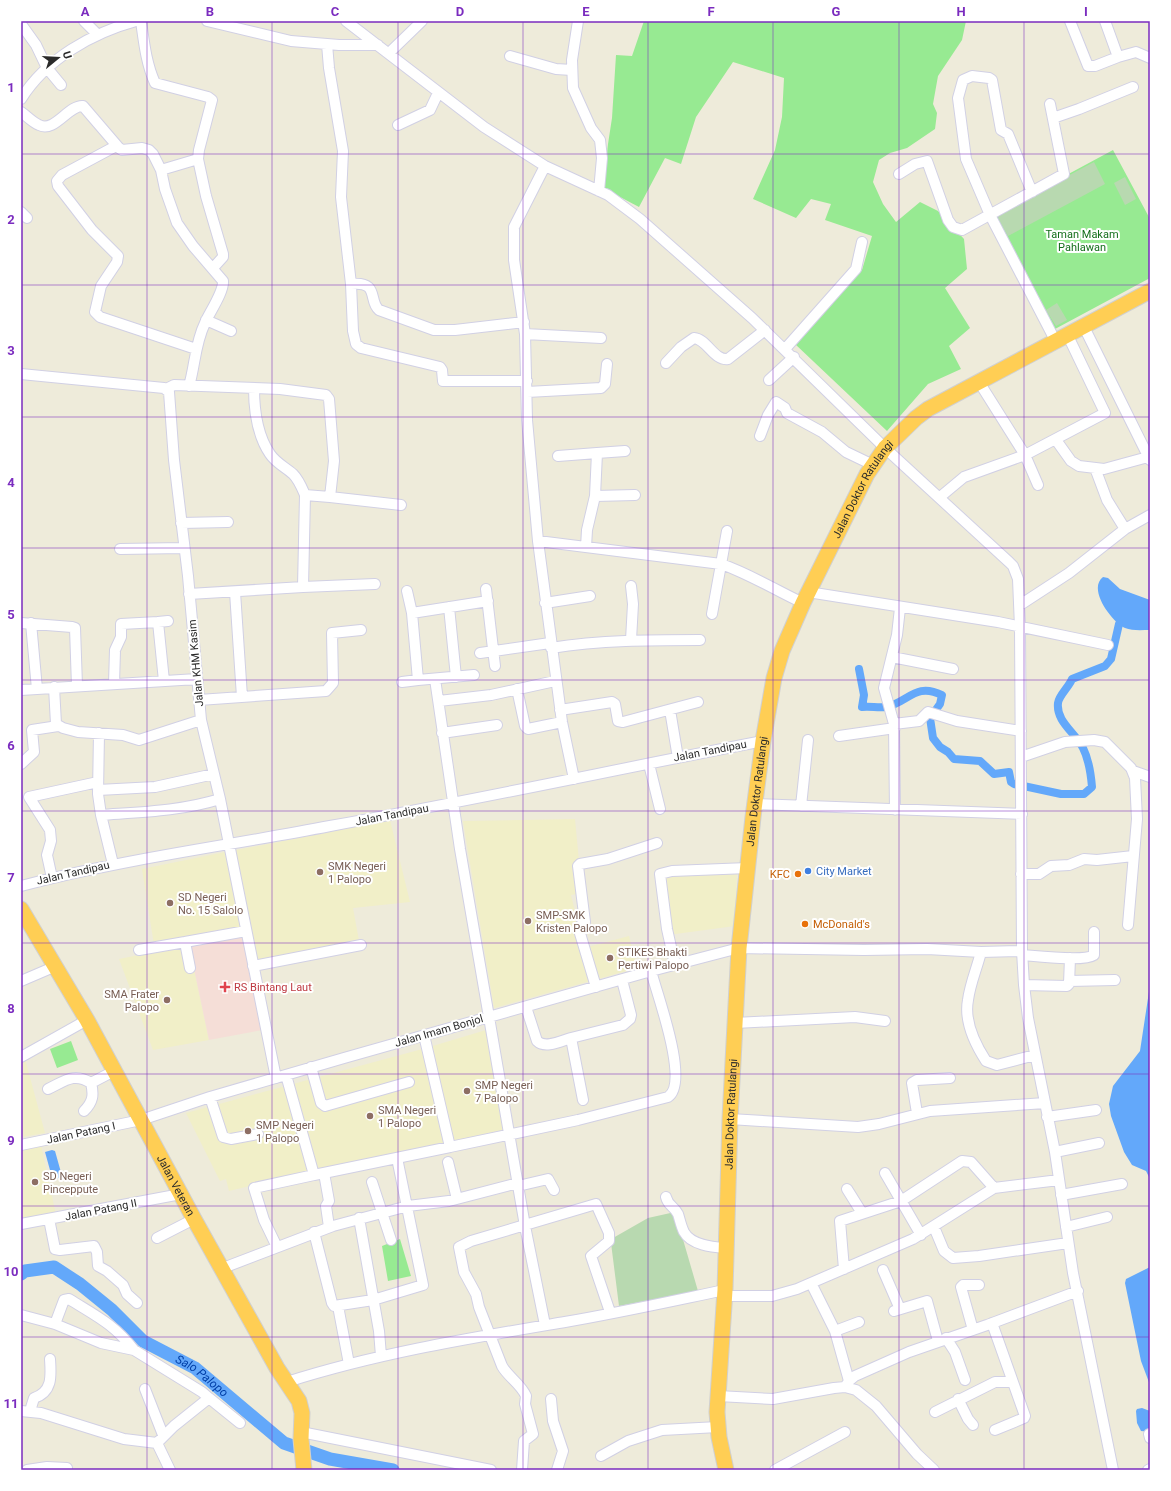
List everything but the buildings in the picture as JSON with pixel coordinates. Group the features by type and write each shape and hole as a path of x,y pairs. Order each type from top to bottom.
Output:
{"highway":[{"name":"Jalan Doktor Ratulangi","path":"726,1470 718,1427 718,1396 725,1293 725,1248 730,1119 739,948 762,741 778,664 806,597 858,489 885,448 916,418 928,409 1150,292"},
{"name":"Jalan Veteran","path":"21,909 87,1020 194,1219 302,1408 301,1436 304,1469"}],"street":[{"path":"84,21 98,35"},
{"path":"21,99 30,85 47,68 98,35 116,27 136,21"},
{"path":"141,21 145,50 150,72 155,83 208,97 212,100 198,159 206,196 223,254 223,257 213,268"},
{"path":"207,21 277,38 327,44 378,45"},
{"path":"346,21 484,127 545,166 615,200 640,219 786,349 885,448 940,497 1013,566 1018,579 1020,605 1022,953 1024,986 1035,1055 1055,1152 1068,1243 1113,1470"},
{"path":"389,53 422,21"},
{"path":"578,21 572,70 573,88 591,128 600,140 602,158 599,191"},
{"path":"1070,21 1088,66 1095,66 1136,52 1150,58"},
{"path":"1105,21 1118,57"},
{"path":"21,24 36,45 47,68 61,85"},
{"path":"327,44 329,68 343,151 341,198 351,284 353,331 358,347 440,367 443,381 527,387 601,388 605,384 606,364"},
{"path":"510,56 556,69 572,70"},
{"path":"940,497 964,477 1025,455 1105,413 990,215 965,154 958,98 963,80 972,76 989,78 992,80 1001,130 1008,134 1032,192"},
{"path":"1053,118 1133,87"},
{"path":"398,125 430,110 438,93"},
{"path":"899,174 915,164 927,161 948,220 958,230 962,230 1064,174 1050,104"},
{"path":"21,112 38,124 46,126 52,124 77,107 84,106 116,146 122,150 142,148 149,150 161,170 165,189 177,223 193,246 222,278 223,285 206,320 196,349 194,369 189,386"},
{"path":"116,146 62,175 57,181 58,186 87,225 118,256 117,262 101,286 95,312 100,317 196,349"},
{"path":"161,170 198,159"},
{"path":"545,166 518,216 514,231 514,260 524,322 527,420 538,541 555,681 574,779"},
{"path":"786,349 856,269 862,242"},
{"path":"351,284 358,283 371,289 374,294 374,305 379,310 434,330 455,330 524,322"},
{"path":"206,320 231,331"},
{"path":"1056,440 1075,464 1095,468 1112,468 1149,458 1146,441 1084,327"},
{"path":"666,363 681,347 694,338 700,339 722,358 728,359 765,330"},
{"path":"525,334 601,338"},
{"path":"769,380 794,357"},
{"path":"21,374 168,392 174,385 280,389 328,396 334,461 330,497"},
{"path":"979,382 1025,455 1038,485"},
{"path":"254,388 257,419 270,454 283,468 291,472 298,479 305,495 303,587"},
{"name":"Jalan KHM Kasim","path":"168,392 183,548 190,594 201,720 220,800 276,1078"},
{"path":"760,436 768,415 776,402 786,408 787,413 822,432 846,452 873,465"},
{"path":"558,456 625,451"},
{"path":"586,547 587,530 595,496 598,453"},
{"path":"1095,468 1107,500 1125,529"},
{"path":"305,495 401,505"},
{"path":"595,496 634,495"},
{"path":"1020,605 1069,573 1125,529 1150,515"},
{"path":"181,524 228,522"},
{"path":"712,614 727,531"},
{"path":"538,541 721,564 746,573 773,589 806,597 973,618 1108,644"},
{"path":"120,549 183,548"},
{"path":"190,594 375,584"},
{"path":"631,586 633,604 631,640"},
{"path":"486,589 495,666"},
{"path":"235,592 242,697"},
{"path":"407,592 412,613 418,680"},
{"path":"546,604 590,596"},
{"path":"412,613 488,601"},
{"path":"449,607 456,677"},
{"path":"895,810 894,726 892,713 884,688 892,657 900,608"},
{"path":"114,684 115,650 122,637 121,624 163,621 164,681"},
{"path":"37,689 26,623 75,628 77,686"},
{"path":"199,700 322,692 329,689 334,683 332,633 361,630"},
{"path":"480,653 494,650 631,640 700,640"},
{"path":"892,657 953,669"},
{"path":"402,682 474,674"},
{"path":"21,690 197,679"},
{"path":"435,679 452,804 488,1017 508,1134 545,1326"},
{"path":"439,702 491,695 555,681"},
{"path":"54,687 55,721 58,726"},
{"path":"517,689 525,726 528,729 562,722"},
{"path":"560,710 613,702 616,708 618,721 623,722 698,702"},
{"path":"670,710 678,758"},
{"path":"839,736 919,721 928,712 970,724 1021,731"},
{"path":"21,764 34,752 32,730 58,726 78,732 123,734 139,740 201,720"},
{"path":"442,733 497,725"},
{"path":"99,733 98,786 101,815 113,864"},
{"path":"801,806 808,740"},
{"path":"1021,757 1069,741 1083,740 1105,742 1133,771 1150,777"},
{"name":"Jalan Tandipau","path":"21,886 113,864 229,845 452,804 762,741"},
{"path":"649,764 660,809"},
{"path":"1128,925 1137,819 1135,778 1133,771"},
{"path":"52,878 47,854 51,841 50,830 29,797 98,786 155,787 214,774"},
{"path":"101,815 173,810 220,800"},
{"path":"754,804 1022,814"},
{"path":"596,987 579,930 580,926 585,922 578,866 580,864 608,859 657,843"},
{"path":"1022,874 1039,874 1051,866 1069,865 1084,859 1097,860 1133,856"},
{"path":"675,965 667,929 660,874 669,871 748,868"},
{"path":"140,950 246,931"},
{"name":"Jalan Imam Bonjol","path":"141,1120 210,1097 311,1067 651,971 739,948 927,949 1022,953 1070,958 1092,956 1094,932"},
{"path":"185,942 190,968"},
{"path":"253,966 361,946"},
{"path":"981,952 968,1000 967,1011 970,1026 981,1053 986,1061 997,1065 1035,1055"},
{"path":"1024,986 1067,986 1070,981 1070,958"},
{"path":"21,981 56,966"},
{"path":"277,1247 264,1220 254,1188 578,1120 672,1095 676,1082 676,1067 651,971"},
{"path":"526,1007 537,1041 544,1045 623,1025 630,1019 631,1015 622,980"},
{"path":"1070,981 1115,980"},
{"path":"735,1023 855,1016 885,1021"},
{"path":"21,1057 87,1020"},
{"path":"424,1035 450,1147"},
{"path":"571,1038 583,1100"},
{"path":"311,1067 321,1103 325,1106 409,1082"},
{"path":"91,1083 114,1071"},
{"path":"286,1075 314,1175"},
{"path":"48,1089 75,1077 81,1077 91,1083"},
{"path":"917,1113 912,1083 917,1080 950,1078"},
{"path":"84,1111 91,1103 93,1098 91,1083"},
{"path":"210,1097 223,1138 231,1139 258,1134"},
{"path":"730,1119 858,1127 879,1124 917,1113 944,1109 1045,1103"},
{"path":"1047,1117 1096,1110"},
{"name":"Jalan Patang I","path":"21,1145 141,1120"},
{"path":"1055,1152 1099,1143"},
{"path":"314,1232 334,1306 373,1300 424,1284 397,1158"},
{"path":"844,1269 839,1223 843,1220 901,1201 962,1161 971,1162 994,1188"},
{"path":"448,1162 457,1199"},
{"path":"885,1173 921,1235"},
{"path":"324,1174 330,1201 326,1206 329,1227"},
{"path":"223,1268 314,1232 359,1218 408,1206 457,1199 546,1178 550,1180 554,1190"},
{"path":"287,1382 381,1356 545,1326 610,1312 725,1293 772,1296 789,1292 921,1235 994,1188 1059,1180"},
{"path":"372,1182 391,1240"},
{"path":"1061,1195 1122,1184"},
{"path":"847,1189 862,1213"},
{"name":"Jalan Patang II","path":"21,1224 181,1194"},
{"path":"666,1197 669,1206 677,1213 683,1231 689,1238 702,1244 725,1248"},
{"path":"522,1470 524,1441 532,1434 525,1404 527,1397 522,1388 504,1370 479,1307 476,1294 464,1272 459,1247 471,1241 525,1226 594,1203 596,1204 610,1237 607,1244 591,1256 610,1312"},
{"path":"1066,1227 1107,1217"},
{"path":"359,1218 379,1330 381,1356"},
{"path":"49,1219 55,1249 60,1250 94,1246 97,1252 98,1266 109,1272 123,1285 127,1294 137,1304"},
{"path":"157,1238 194,1219"},
{"path":"934,1227 944,1251 953,1258 979,1256 1068,1243"},
{"path":"883,1270 897,1310 927,1301 942,1340 955,1352 965,1380"},
{"path":"811,1283 835,1331 847,1384 876,1406 922,1466 934,1470"},
{"path":"974,1330 961,1287 963,1285 979,1285"},
{"path":"718,1396 773,1399 847,1384 889,1360 1078,1291"},
{"path":"55,1324 62,1303 64,1300 69,1299 112,1325 134,1350 202,1392 240,1423"},
{"path":"338,1306 349,1364"},
{"path":"21,1315 55,1324 101,1343 134,1350"},
{"path":"835,1331 859,1322"},
{"path":"992,1323 1025,1417 995,1430"},
{"path":"50,1359 51,1382 41,1396 34,1398 26,1411 124,1439 160,1439 209,1398"},
{"path":"935,1412 958,1399 998,1381 1005,1383 1012,1382"},
{"path":"145,1389 170,1470"},
{"path":"552,1399 553,1421 563,1451 557,1470"},
{"path":"958,1399 968,1419 973,1425"},
{"path":"601,1456 628,1441 662,1430 718,1427"},
{"path":"775,1470 845,1432"},
{"path":"301,1436 491,1470"},
{"path":"27,1470 47,1467 67,1468"}],"shaded area":[{"name":"SMP-SMK Kristen Palopo","path":"575,819 582,893 571,895 584,948 629,936 637,968 494,1008 463,821"},
{"name":"SMK Negeri 1 Palopo","path":"390,820 410,902 353,908 360,946 256,964 232,851"},
{"path":"225,852 242,927 154,945 142,869"},
{"path":"737,869 735,926 668,935 660,873"},
{"name":"RS Bintang Laut","path":"242,934 262,1030 209,1040 189,945"},
{"name":"SMA Frater Palopo","path":"189,945 209,1040 153,1050 119,959"},
{"path":"486,1030 505,1134 312,1171 229,1191 226,1179 220,1181 186,1113 426,1048"},
{"path":"24,1055 45,1133 21,1137 21,1056"},
{"name":"SD Negeri Pinceppute","path":"41,1145 56,1215 21,1222 21,1149"}],"green space":[{"path":"644,21 966,21 962,40 938,76 933,104 937,113 935,129 907,148 890,153 879,160 873,182 883,204 896,222 920,202 938,211 964,239 967,269 945,288 970,328 949,346 961,369 928,384 887,431 795,344 862,270 872,236 825,220 831,204 811,199 796,218 753,199 775,150 782,117 784,78 733,62 696,117 681,164 665,158 639,207 603,188 612,118 616,55 632,56"},
{"name":"Taman Makam Pahlawan","path":"1113,150 1150,219 1150,278 1055,329 994,214"},
{"path":"1094,162 1105,184 1008,236 996,214"},
{"path":"1125,177 1136,199 1125,205 1114,183"},
{"path":"1057,303 1067,320 1056,326 1046,310"},
{"path":"71,1041 78,1060 57,1068 50,1049"},
{"path":"675,1212 698,1291 619,1306 611,1243 613,1238 648,1218"},
{"path":"400,1239 411,1276 388,1281 382,1246"}],"water":[{"path":"1103,577 1108,578 1120,589 1150,600 1150,630 1128,629 1120,625 1114,619 1103,605 1100,597 1098,589 1099,582"},
{"path":"1150,985 1150,1179 1146,1171 1132,1165 1124,1152 1111,1116 1109,1104 1113,1086 1140,1051"},
{"path":"52,1150 55,1151 62,1176 53,1181 45,1152"},
{"path":"1150,1267 1150,1385 1141,1361 1125,1283 1126,1279"},
{"path":"1142,1408 1150,1411 1150,1432 1141,1431 1137,1423 1136,1411 1137,1409"}],"waterway":[{"path":"859,669 864,695 862,707 886,707 894,705 918,692 925,691 942,695 940,704 930,718 933,738 940,747 948,752 954,759 980,761 994,774 1009,772 1011,782 1014,784 1061,794 1084,794 1092,787 1086,757 1080,742 1060,716 1058,703 1060,697 1072,679 1105,666 1111,659 1119,624"},
{"name":"Salo Palopo","path":"21,1274 25,1271 54,1267 80,1284 112,1310 143,1341 195,1368 284,1443 330,1459 393,1470"}],"place":[{"name":"City Market","path":"808,871"},
{"name":"SMK Negeri 1 Palopo","path":"320,872"},
{"name":"KFC","path":"798,874"},
{"name":"SD Negeri No. 15 Salolo","path":"170,903"},
{"name":"SMP-SMK Kristen Palopo","path":"528,921"},
{"name":"McDonald's","path":"805,924"},
{"name":"STIKES Bhakti Pertiwi Palopo","path":"610,958"},
{"name":"RS Bintang Laut","path":"225,987"},
{"name":"SMA Frater Palopo","path":"167,1000"},
{"name":"SMP Negeri 7 Palopo","path":"467,1091"},
{"name":"SMA Negeri 1 Palopo","path":"370,1116"},
{"name":"SMP Negeri 1 Palopo","path":"248,1131"},
{"name":"SD Negeri Pinceppute","path":"35,1182"}]}
